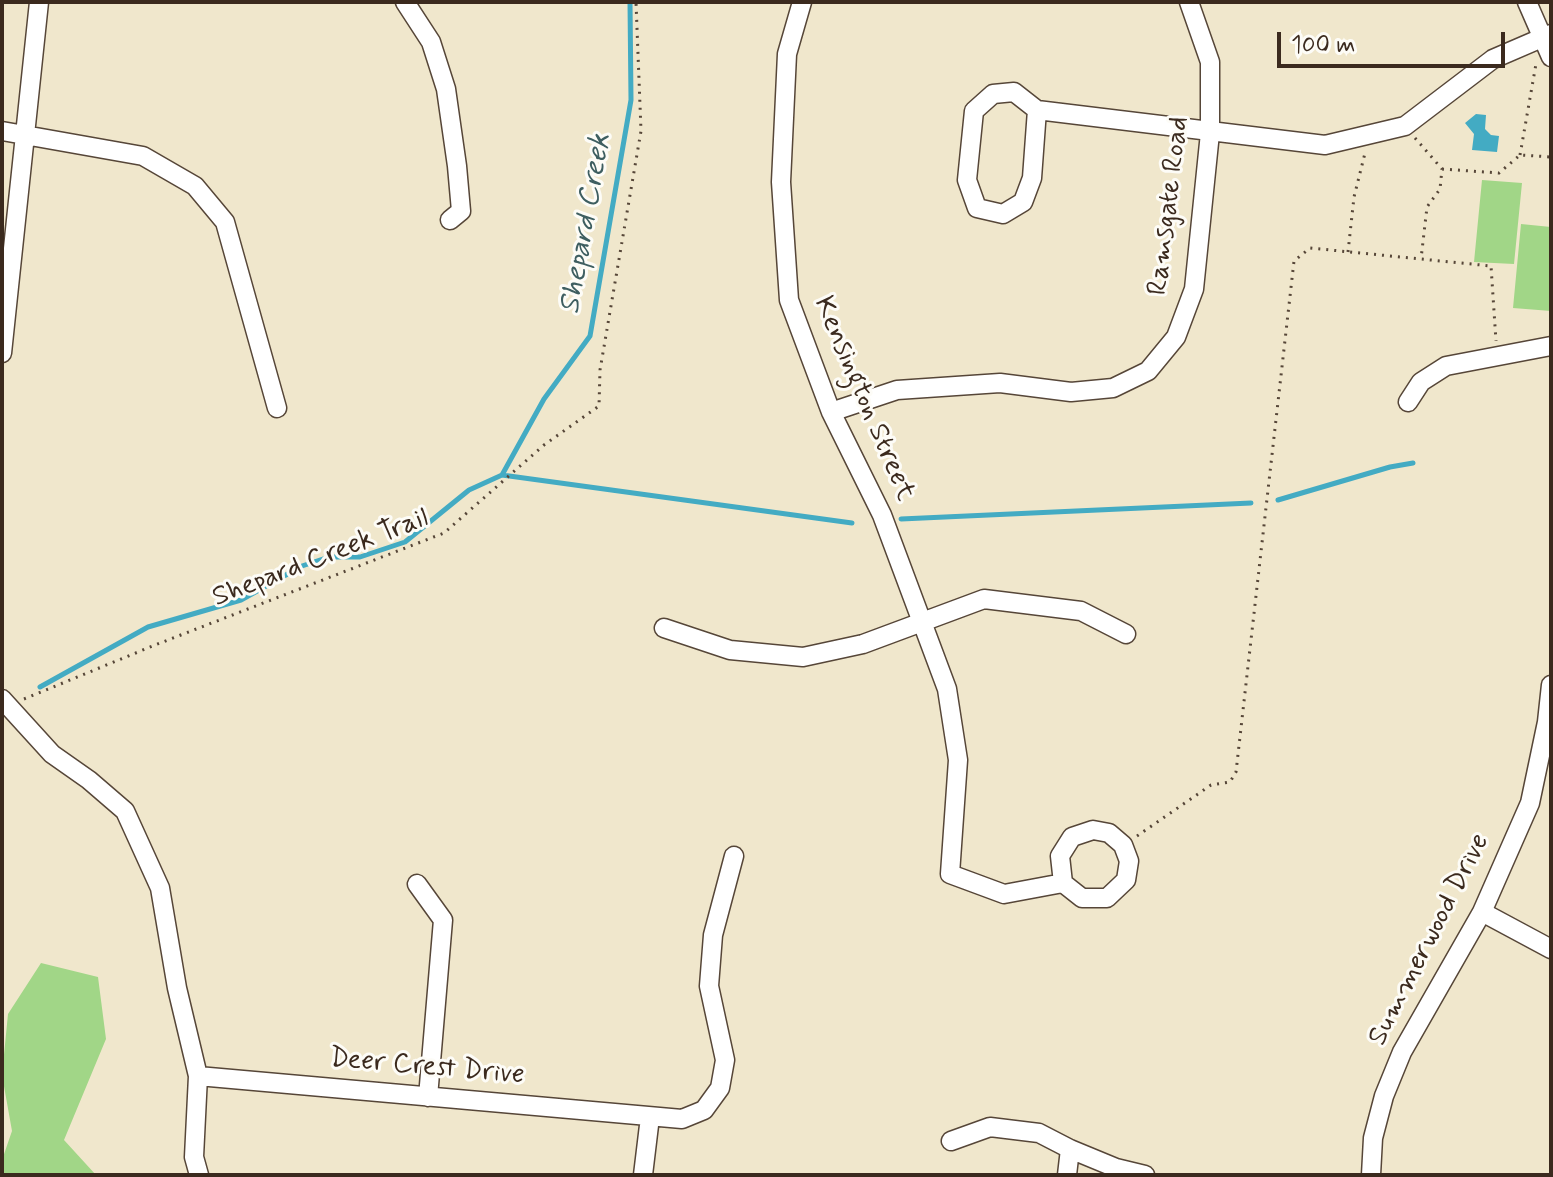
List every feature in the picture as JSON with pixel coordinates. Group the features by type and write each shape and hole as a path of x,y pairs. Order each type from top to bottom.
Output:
{"street":[{"path":"2,353 39,2"},
{"path":"405,2 431,42 446,89 461,211 450,220"},
{"name":"Kensington Street","path":"802,2 787,54 781,182 789,300 831,412 882,515 947,689 958,760 950,874 1004,894 1063,883"},
{"name":"Ramsgate Road","path":"831,412 897,390 1000,383 1071,392 1113,388 1148,371 1176,337 1194,289 1210,133 1210,62 1189,2"},
{"path":"1527,2 1546,35 1551,57"},
{"path":"1037,110 1032,178 1023,202 1003,214 977,208 967,180 974,111 993,94 1014,92 1037,110 1325,145 1405,126 1493,59 1546,35"},
{"path":"2,131 143,156 195,186 225,222 277,408"},
{"path":"1408,402 1421,382 1446,366 1551,346"},
{"path":"664,628 730,650 803,657 863,644 984,599 1081,611 1126,634"},
{"name":"Summerwood Drive","path":"1371,1175 1373,1138 1384,1096 1402,1052 1482,912 1530,803 1547,722 1551,685"},
{"path":"3,702 52,754 125,811 160,888 177,988 198,1076 194,1157 199,1175"},
{"path":"1093,830 1109,833 1123,845 1129,861 1126,880 1107,898 1082,898 1063,883 1060,856 1072,837 1093,830"},
{"name":"Deer Crest Drive","path":"198,1076 650,1117 682,1119 704,1110 720,1088 725,1060 709,986 713,935 734,856"},
{"path":"417,884 443,920 428,1097"},
{"path":"1482,912 1551,949"},
{"path":"643,1175 650,1117"},
{"path":"951,1141 990,1127 1039,1133 1116,1168 1145,1175"},
{"path":"1067,1175 1070,1149"}],"path":[{"name":"Shepard Creek Trail","path":"3,702 444,533 544,445 599,406 600,370 641,131 636,2"},
{"path":"1405,126 1442,169 1499,173 1520,155 1546,35"},
{"path":"1348,252 1354,197 1369,137"},
{"path":"1520,155 1551,157"},
{"path":"1421,259 1427,207 1440,189 1442,169"},
{"path":"1123,845 1211,785 1230,782 1236,772 1294,261 1310,248 1491,266 1497,356"}],"green space":[{"path":"1482,180 1522,183 1514,264 1474,262"},
{"path":"1521,224 1551,227 1551,311 1513,308"},
{"path":"41,963 98,977 106,1039 64,1140 96,1175 2,1175 2,1160 12,1131 2,1075 8,1014"}],"water":[{"path":"1476,114 1486,115 1485,129 1491,135 1499,136 1497,152 1472,150 1474,134 1465,123"}],"waterway":[{"name":"Shepard Creek","path":"502,475 544,399 590,336 631,100 630,2"},
{"name":"Shepard Creek","path":"1278,500 1413,463"},
{"name":"Shepard Creek","path":"40,687 148,627 241,600 302,566 329,557 360,557 405,542 469,490 502,475 852,523"},
{"name":"Shepard Creek","path":"901,519 1251,503"}]}
